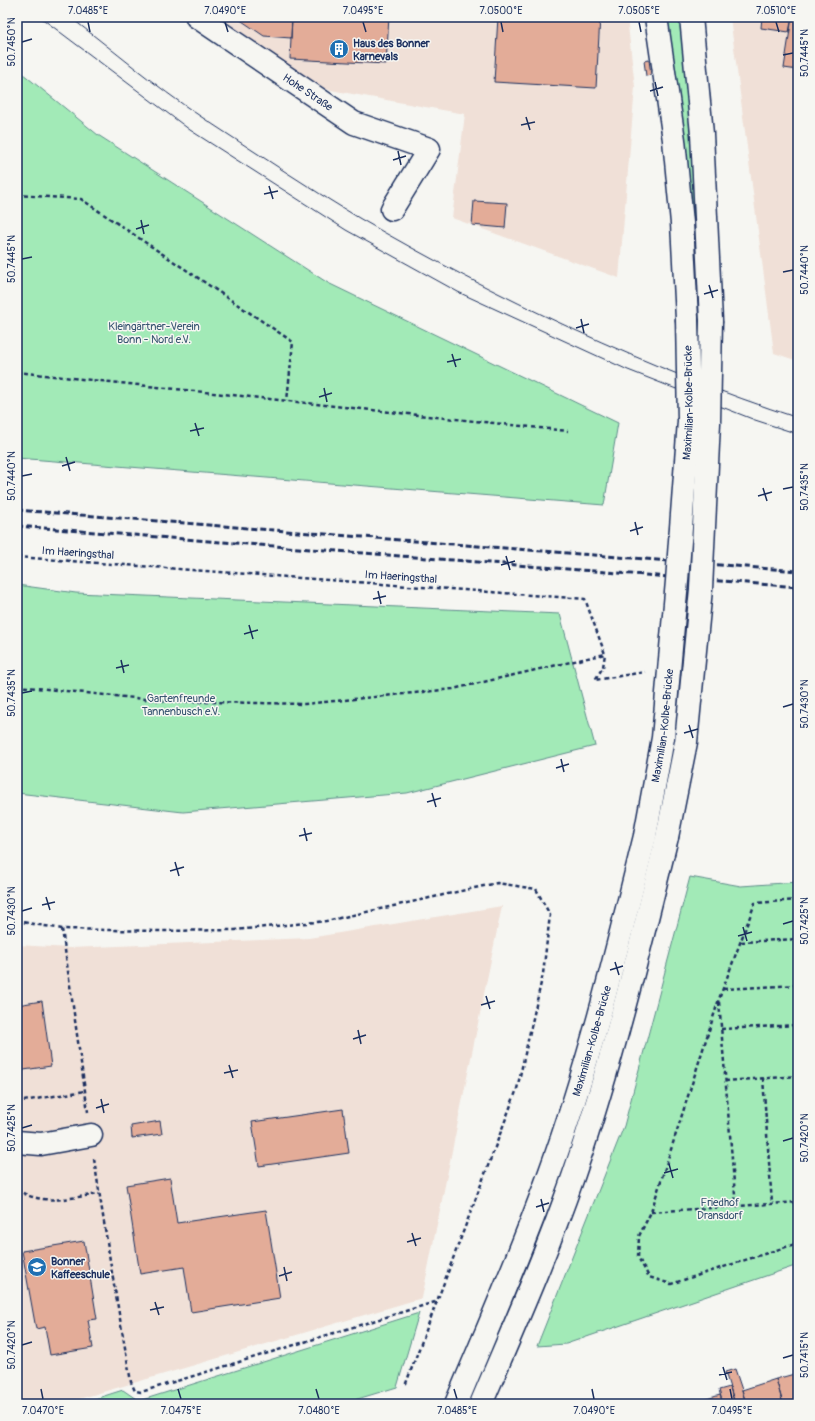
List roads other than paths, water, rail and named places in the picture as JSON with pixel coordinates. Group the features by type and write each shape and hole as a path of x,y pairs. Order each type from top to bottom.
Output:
{"street":[{"name":"Hohe Straße","path":"197,17 354,123 429,149 392,209"},
{"name":"Maximilian-Kolbe-Brücke","path":"456,1404 504,1291 550,1172 604,1000 645,836 663,738 689,421 687,319 682,223 674,140 656,17"},
{"name":"Maximilian-Kolbe-Brücke","path":"480,1404 526,1299 575,1171 625,1009 668,837 686,742 701,589 709,422 711,321 702,134 691,17"},
{"path":"17,1142 41,1144 91,1135"}],"tram line":[{"path":"40,17 190,130 346,230 458,292 628,370 755,420 798,434"},
{"path":"70,17 150,80 200,116 339,206 411,247 518,303 629,354 742,399 798,418"}],"railway":[{"path":"17,510 798,571"},
{"path":"17,526 798,587"}],"place":[{"name":"Haus des Bonner Karnevals","path":"339,49"},
{"name":"Bonner Kaffeeschule","path":"37,1267"}],"park label":[{"name":"Kleingärtner-Verein Bonn - Nord e.V.","path":"154,332"},
{"name":"Gartenfreunde Tannenbusch e.V.","path":"181,704"},
{"name":"Friedhof Dransdorf","path":"720,1208"}]}
